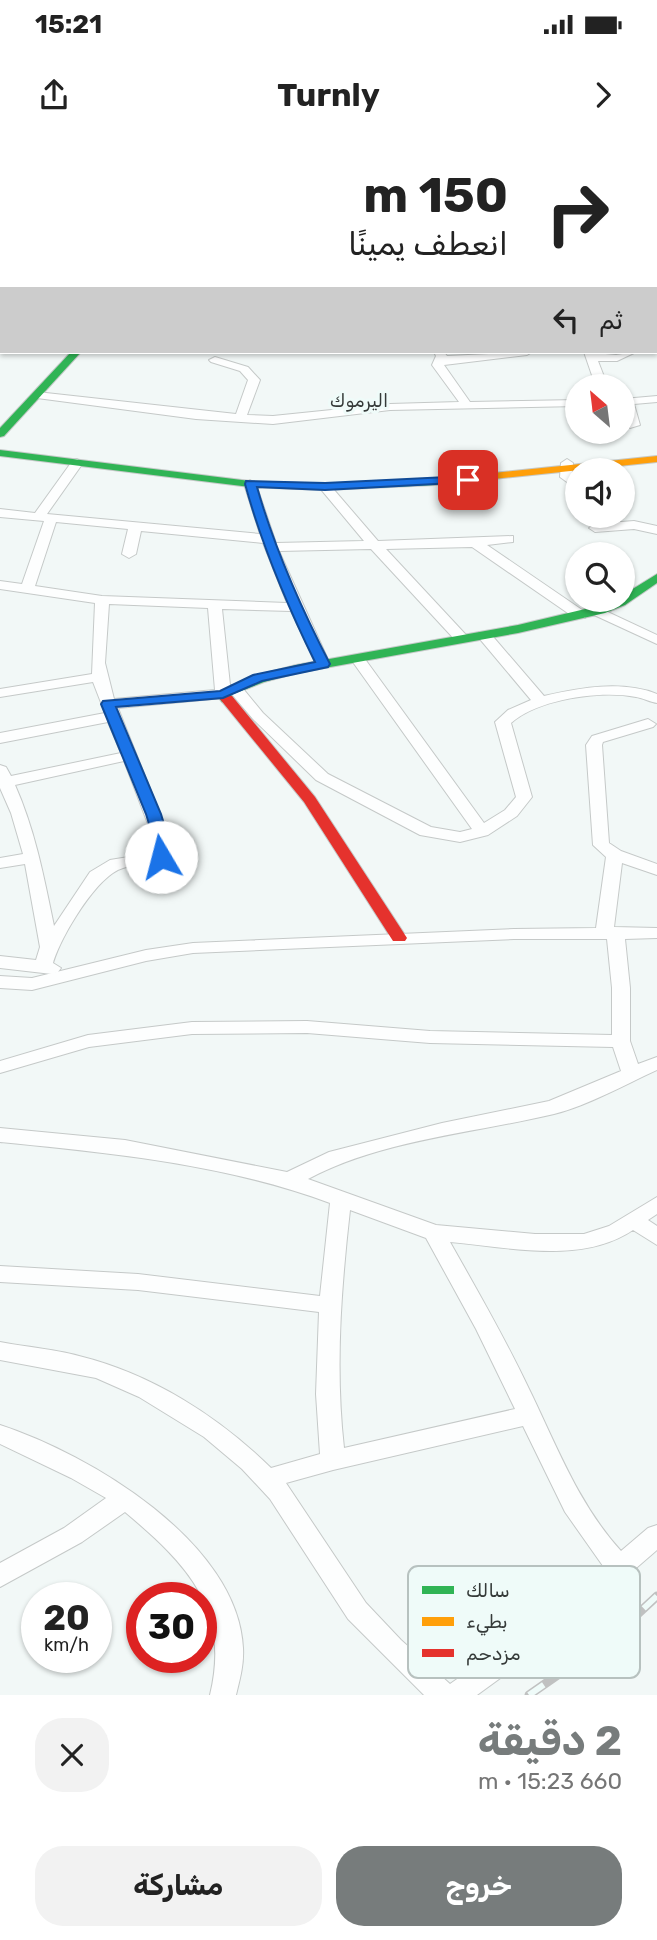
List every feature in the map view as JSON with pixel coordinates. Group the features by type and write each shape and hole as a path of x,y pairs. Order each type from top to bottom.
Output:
{"main road":[{"path":"3,450 0,434 74,354"},
{"path":"3,450 77,463 250,484 325,487 468,480 565,466"},
{"path":"3,450 295,480 411,478 565,466"},
{"path":"619,458 657,452"},
{"path":"635,461 657,459"},
{"path":"635,593 657,578"},
{"path":"399,938 357,866 296,782 233,710 229,691 258,678 593,612"}],"street":[{"path":"466,404 438,365 439,356 483,354"},
{"path":"597,374 590,354 617,358 626,354"},
{"path":"215,360 244,369 254,380 240,418"},
{"path":"37,395 240,418 273,419 390,407 565,403"},
{"path":"635,401 657,399"},
{"path":"27,590 44,518 77,463"},
{"path":"250,484 268,543 294,607 323,664"},
{"path":"325,487 462,639"},
{"path":"0,513 268,543 475,543 508,539"},
{"path":"635,522 657,530"},
{"path":"130,554 135,528"},
{"path":"475,543 580,615"},
{"path":"0,584 102,600 294,607"},
{"path":"46,956 96,876 116,864 161,857 162,844 153,814 99,677 102,600"},
{"path":"214,603 229,691 309,766 344,790 426,831 460,837 482,831 510,813 524,797 503,722 515,711 541,702 588,693 637,692 655,698 653,728 595,741 601,845 615,855 657,870"},
{"path":"599,612 657,640"},
{"path":"484,635 541,702"},
{"path":"357,658 457,800 482,831"},
{"path":"0,693 99,677"},
{"path":"0,738 110,710 229,691"},
{"path":"68,975 46,956 33,858 19,813 2,776 128,756"},
{"path":"615,855 610,932 621,988 621,1041 631,1073"},
{"path":"0,863 33,858"},
{"path":"0,982 32,984 146,956 193,948 399,938 657,933"},
{"path":"0,962 46,956"},
{"path":"0,1067 88,1041 192,1028 307,1027 430,1037 621,1041"},
{"path":"289,1180 329,1159 442,1130 554,1107 657,1063"},
{"path":"0,1135 125,1147 289,1180 435,1233 535,1242 584,1242 616,1231 657,1204"},
{"path":"332,1460 325,1383 328,1305 341,1200"},
{"path":"634,1220 657,1237"},
{"path":"435,1233 491,1335 572,1504 600,1546 619,1566"},
{"path":"0,1273 138,1282 328,1305"},
{"path":"0,1351 76,1364 139,1385 199,1423 267,1479 300,1520 347,1598 388,1646 408,1664"},
{"path":"267,1479 332,1460 530,1415"},
{"path":"0,1434 67,1465 125,1498 180,1548 208,1581 223,1609 231,1658 223,1695"},
{"path":"0,1576 73,1535 125,1498"},
{"path":"621,1566 657,1535"},
{"path":"424,1678 443,1695"},
{"path":"456,1695 480,1678"}],"railway":[{"path":"640,1612 657,1596"},
{"path":"529,1695 553,1678"}],"traffic: fast":[{"path":"0,434 74,354"},
{"path":"0,453 250,484 325,487 435,482"},
{"path":"227,699 223,694 259,679 296,669 518,629 605,609 621,602 657,578"}],"traffic: slow":[{"path":"435,482 657,459"}],"traffic: jam":[{"path":"227,699 310,800 399,938"}],"district":[{"name":"اليرموك","path":"359,401"}],"route":[{"path":"161,857 162,844 153,814 108,704 208,697 223,694 258,678 323,664 294,607 265,539 250,484 325,487 468,480"}]}
